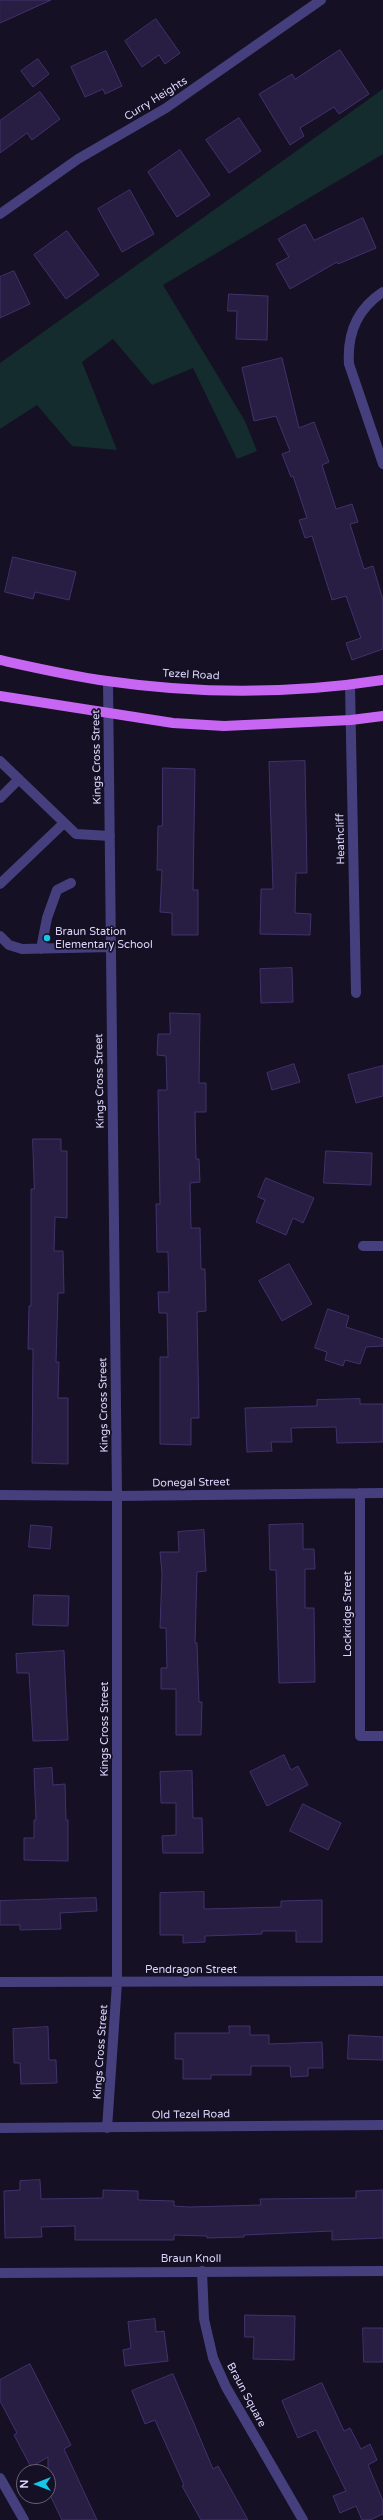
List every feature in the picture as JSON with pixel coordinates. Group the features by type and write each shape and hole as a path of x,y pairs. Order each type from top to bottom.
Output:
{"main road":[{"name":"Tezel Road","path":"0,660 108,681 189,688 233,689 350,685 383,680"},
{"path":"0,696 173,723 224,726 351,720 383,716"}],"street":[{"name":"Curry Heights","path":"0,214 78,160 166,108 321,0"},
{"path":"383,292 375,298 356,320 348,346 349,364 383,464"},
{"name":"Kings Cross Street","path":"107,2128 117,1983 117,1496 108,681"},
{"name":"Heathcliff","path":"350,685 356,994"},
{"path":"0,761 76,834 110,836"},
{"path":"0,798 19,779"},
{"path":"0,884 64,823"},
{"path":"41,949 47,918 57,890 71,883"},
{"path":"0,936 9,945 22,950 111,947"},
{"path":"363,1246 383,1246"},
{"name":"Lockridge Street","path":"360,1493 360,1736 383,1736"},
{"name":"Donegal Street","path":"0,1496 383,1493"},
{"name":"Pendragon Street","path":"0,1982 117,1983 383,1981"},
{"name":"Old Tezel Road","path":"0,2128 383,2125"},
{"name":"Braun Square","path":"202,2271 204,2319 213,2358 226,2387 303,2520"},
{"name":"Braun Knoll","path":"0,2273 383,2271"},
{"path":"0,2478 24,2520"}],"green space":[{"path":"383,89 383,154 163,285 245,421 257,451 237,459 193,368 152,385 113,339 82,362 117,450 72,446 37,405 0,429 0,363"}],"building":[{"path":"0,0 51,0 0,23"},
{"path":"156,19 180,53 165,64 159,55 142,67 125,41"},
{"path":"340,50 369,94 339,114 334,107 300,128 304,136 290,145 259,94 292,74 295,79"},
{"path":"106,51 122,86 105,94 103,89 85,97 71,67"},
{"path":"38,59 49,74 33,87 21,71"},
{"path":"40,92 60,119 32,140 27,133 0,153 0,121"},
{"path":"239,118 261,151 229,173 206,140"},
{"path":"180,150 210,195 177,217 148,172"},
{"path":"130,190 154,234 122,252 98,209"},
{"path":"363,218 376,248 338,264 337,262 290,289 276,264 289,257 278,239 305,224 314,240"},
{"path":"67,231 99,275 66,299 34,255"},
{"path":"14,271 30,304 0,318 0,277"},
{"path":"229,294 268,296 267,340 236,339 237,311 228,311"},
{"path":"282,358 299,428 314,422 329,462 322,465 336,509 352,504 358,522 350,524 364,569 373,566 383,600 383,649 352,660 346,643 361,638 346,596 332,600 312,536 305,538 299,520 307,518 293,476 291,477 282,454 290,451 276,416 254,421 242,368"},
{"path":"13,557 76,572 69,600 35,592 33,599 5,592"},
{"path":"305,761 307,873 296,873 295,913 311,914 310,935 260,934 261,889 273,889 269,762"},
{"path":"163,768 195,769 193,890 198,890 198,935 172,935 172,913 160,912 162,870 157,870 158,826 162,826"},
{"path":"292,968 293,1002 261,1003 260,969"},
{"path":"170,1013 200,1014 199,1083 206,1083 206,1112 195,1112 196,1159 199,1159 200,1182 190,1183 191,1228 200,1228 201,1269 205,1269 206,1311 197,1312 199,1418 191,1418 191,1445 160,1444 160,1357 168,1357 167,1313 159,1313 158,1292 169,1292 168,1252 157,1252 156,1204 160,1204 158,1090 167,1090 166,1056 157,1055 158,1034 170,1034"},
{"path":"294,1064 300,1082 272,1090 267,1073"},
{"path":"383,1066 383,1096 356,1103 348,1075"},
{"path":"33,1139 61,1139 61,1151 67,1151 67,1218 55,1217 54,1251 63,1251 64,1293 58,1293 56,1362 59,1362 58,1398 68,1398 68,1464 32,1463 33,1349 28,1349 29,1306 31,1306 31,1189 34,1189"},
{"path":"326,1151 372,1153 371,1185 324,1183"},
{"path":"266,1178 314,1198 303,1223 293,1218 286,1235 256,1222 265,1200 258,1197"},
{"path":"289,1264 312,1304 282,1321 259,1281"},
{"path":"328,1309 349,1316 346,1327 383,1339 383,1346 366,1347 360,1364 345,1360 343,1366 325,1360 327,1352 315,1348"},
{"path":"360,1399 360,1404 383,1404 383,1442 337,1443 336,1427 291,1428 292,1442 271,1442 272,1451 247,1452 245,1408 317,1406 317,1400"},
{"path":"303,1524 303,1549 314,1549 315,1569 305,1569 305,1608 314,1608 315,1682 279,1683 276,1570 270,1570 269,1525"},
{"path":"31,1525 52,1527 50,1549 29,1547"},
{"path":"204,1530 206,1571 197,1572 195,1643 197,1643 199,1702 202,1702 201,1735 176,1735 176,1689 161,1689 161,1668 167,1668 166,1628 160,1628 162,1573 160,1552 179,1552 178,1532"},
{"path":"34,1595 69,1596 68,1626 33,1625"},
{"path":"64,1651 68,1740 33,1741 29,1673 17,1673 16,1654"},
{"path":"284,1755 291,1770 298,1766 308,1785 267,1806 250,1772"},
{"path":"52,1768 53,1785 65,1784 66,1820 68,1820 68,1861 24,1860 24,1838 34,1838 34,1820 36,1820 34,1769"},
{"path":"192,1771 193,1818 202,1818 203,1853 163,1853 162,1836 176,1835 176,1803 161,1803 160,1772"},
{"path":"303,1804 341,1823 328,1850 290,1831"},
{"path":"204,1892 204,1909 281,1907 281,1901 322,1900 322,1942 296,1942 296,1931 262,1931 262,1934 205,1936 205,1942 183,1943 183,1935 160,1935 160,1893"},
{"path":"96,1898 97,1911 60,1913 61,1929 20,1930 20,1925 0,1925 0,1901"},
{"path":"229,2026 250,2026 250,2035 269,2035 269,2044 322,2042 323,2068 308,2068 308,2076 291,2077 290,2066 251,2066 251,2075 211,2075 211,2079 183,2079 183,2059 175,2059 175,2033 229,2033"},
{"path":"48,2027 49,2060 56,2060 57,2083 21,2084 20,2063 14,2063 13,2029"},
{"path":"349,2035 383,2037 383,2060 348,2059"},
{"path":"40,2180 41,2199 103,2198 103,2190 138,2191 138,2200 174,2201 174,2206 189,2207 261,2205 260,2199 356,2198 356,2191 383,2190 383,2238 332,2240 332,2231 207,2238 207,2236 174,2235 174,2240 75,2240 75,2226 41,2227 42,2237 5,2238 4,2191 20,2190 20,2181"},
{"path":"245,2315 295,2316 294,2360 253,2359 254,2337 245,2337"},
{"path":"155,2319 156,2332 164,2331 168,2361 125,2366 123,2350 131,2348 128,2322"},
{"path":"363,2328 383,2328 383,2362 364,2362"},
{"path":"30,2364 71,2445 64,2449 97,2520 62,2520 54,2504 56,2504 56,2464 48,2464 48,2457 36,2464 29,2464 14,2435 17,2433 0,2401 0,2380"},
{"path":"173,2374 213,2469 218,2466 248,2520 201,2520 182,2486 184,2485 155,2420 145,2424 132,2391"},
{"path":"322,2383 344,2431 350,2428 361,2449 370,2444 377,2460 368,2465 383,2501 383,2514 370,2520 362,2520 356,2506 340,2513 333,2496 346,2491 316,2430 298,2438 282,2401"}],"place":[{"name":"Braun Station Elementary School","path":"47,938"}]}
